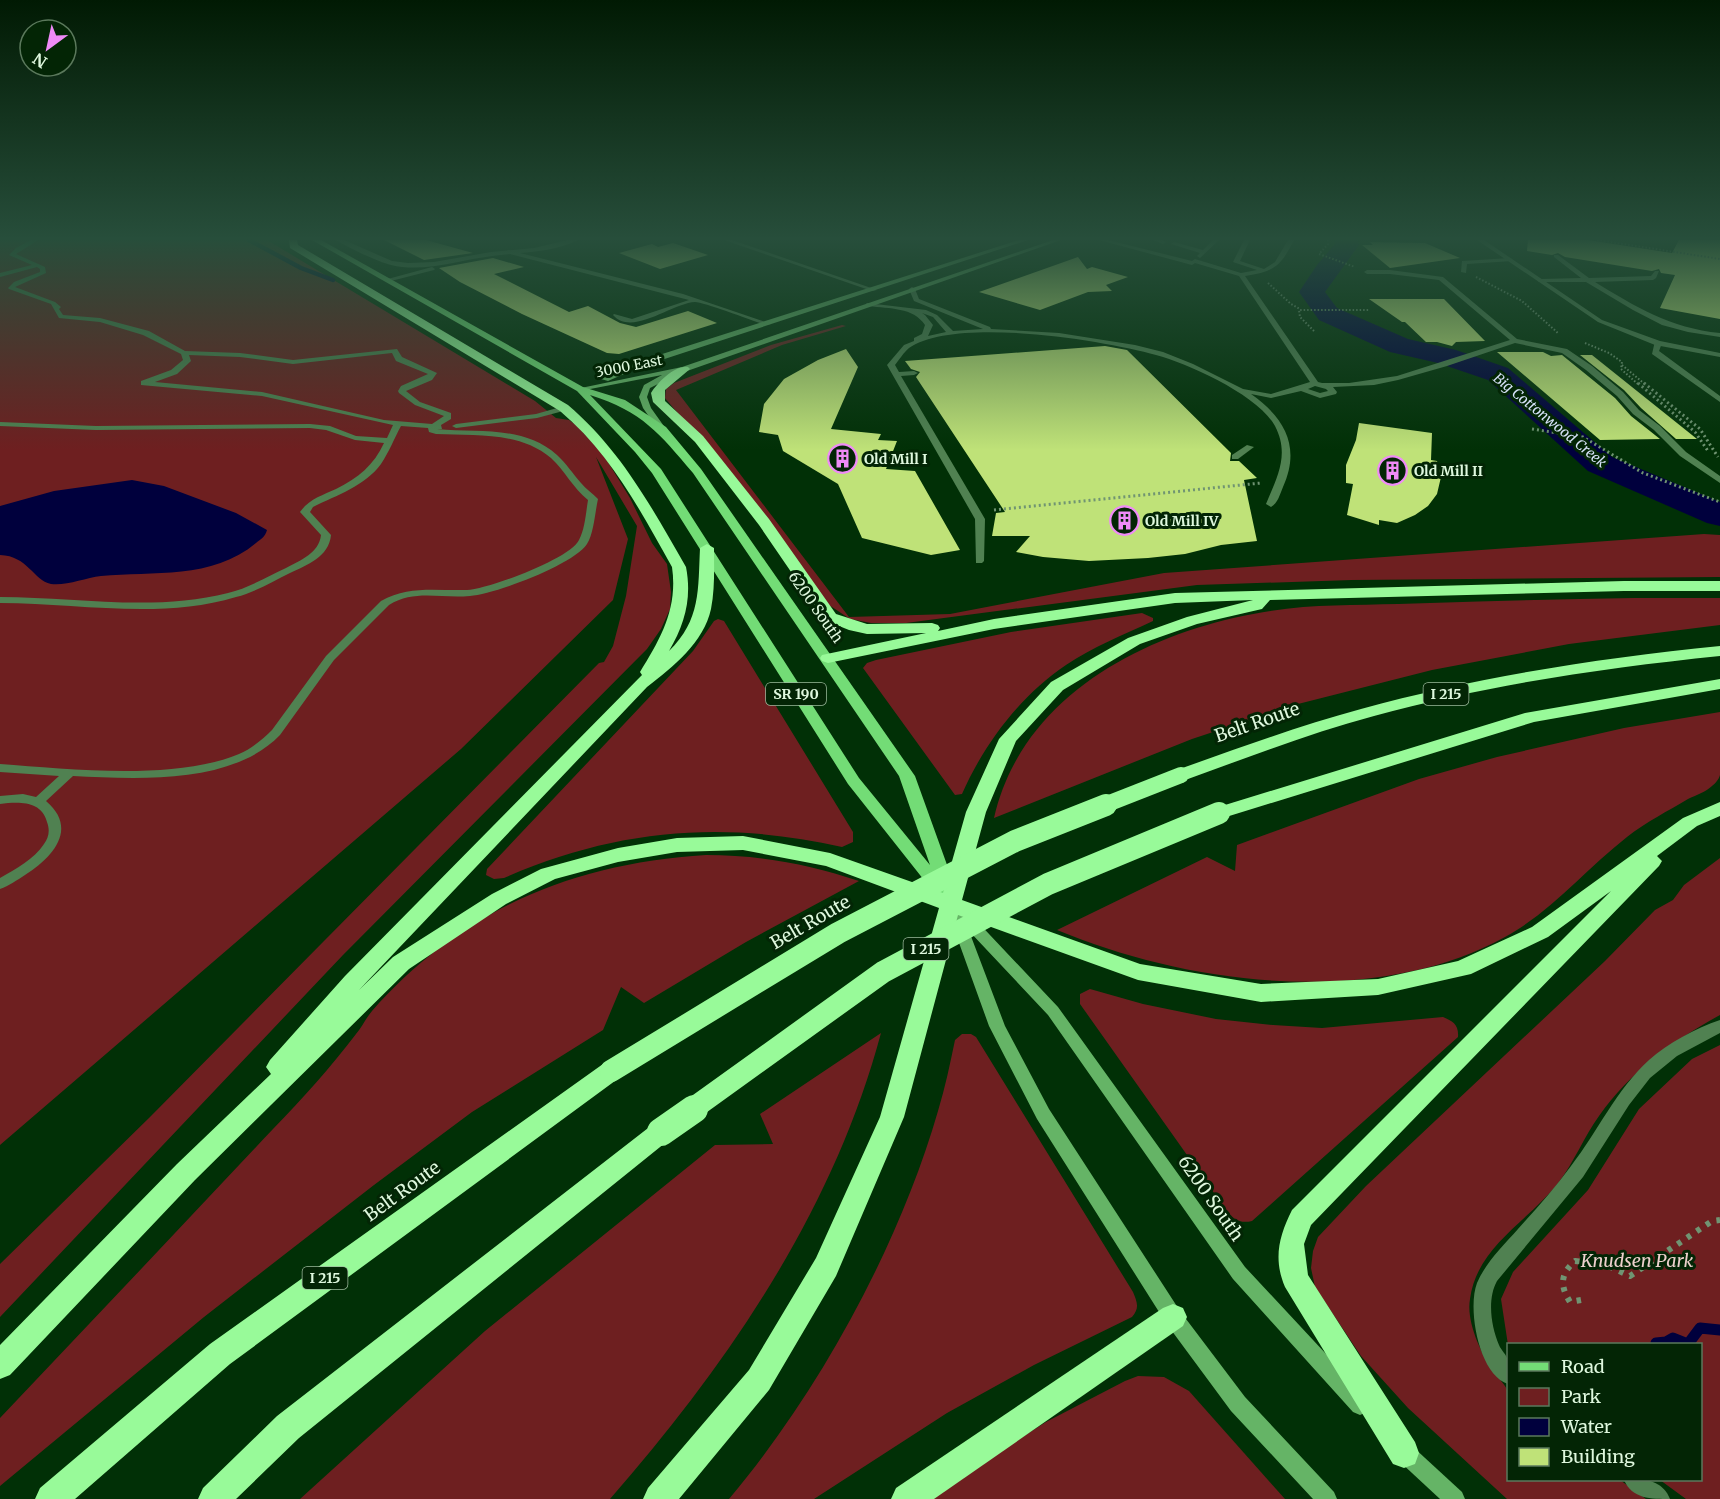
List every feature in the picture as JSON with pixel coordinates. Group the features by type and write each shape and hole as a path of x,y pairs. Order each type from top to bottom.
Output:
{"highway":[{"path":"400,310 564,408 588,427 607,448 629,481 679,567 683,581 682,596 672,632 641,683"},
{"path":"684,369 660,388 657,393 659,402 699,439 764,522 830,617 844,625 862,629 893,630 994,624"},
{"path":"186,1172 353,982 641,683 665,666 686,642 703,612 707,548"},
{"path":"828,658 994,624 1175,598 1624,586 1720,586"},
{"path":"660,1499 759,1380 826,1267 892,1118 976,812 1008,739 1057,686 1134,641 1193,620 1257,606 1265,596"},
{"name":"Belt Route","path":"51,1499 220,1354 611,1071 838,933 1015,841 1181,775 1320,727 1472,687 1663,656 1720,651"},
{"name":"I 215","path":"214,1499 288,1427 661,1132 883,972 1048,885 1220,813 1531,717 1720,684"},
{"path":"0,1365 186,1172 401,963 499,899 548,874 618,855 677,844 743,843 830,860 1138,972 1260,993 1378,987 1463,968 1540,932 1690,822 1720,808"},
{"path":"1404,1453 1294,1278 1291,1244 1301,1218 1690,822"},
{"path":"907,1499 1173,1317"}],"main road":[{"name":"6200 South","path":"440,310 580,389 622,402 662,429 697,471 828,658 907,776 997,1026 1038,1105 1173,1317 1238,1404 1327,1499"},
{"name":"3000 East","path":"580,389 637,365 812,310"},
{"name":"3000 East","path":"580,389 684,369 851,310"},
{"path":"662,429 647,408 644,392 654,382 684,369"},
{"name":"6200 South","path":"580,389 597,411 614,424 651,463 853,781 952,904 1053,1011 1239,1273 1404,1453 1455,1499"}],"street":[{"path":"56,310 61,316 100,320 136,330 184,353 240,355 293,362 394,351 399,359 430,369 433,373 429,378 404,388 402,392 420,406 448,415 433,427"},
{"path":"616,315 620,319 632,321 665,310"},
{"path":"725,310 768,324"},
{"path":"910,310 923,316 930,325 925,335 901,349 891,365 980,519 979,561"},
{"path":"918,310 936,316 950,332"},
{"path":"944,310 958,318 985,327 1010,331"},
{"path":"1255,310 1308,386"},
{"path":"1263,310 1308,386 1306,392 1315,395"},
{"path":"1479,310 1515,341 1563,351 1589,368 1683,454 1720,480"},
{"path":"1584,310 1600,321 1658,343 1720,355"},
{"path":"1640,310 1658,321 1699,333 1720,335"},
{"path":"947,311 965,332"},
{"path":"914,342 950,332 1010,331 1060,334 1117,343 1161,354 1197,367 1252,399 1278,426 1287,461 1271,504"},
{"path":"1261,407 1276,399 1378,387 1441,368 1515,341"},
{"path":"1658,343 1655,352 1720,400"},
{"path":"184,353 187,361 180,368 144,383 262,394 398,424 433,427 495,423 564,408"},
{"path":"896,374 914,373"},
{"path":"1232,387 1271,396 1308,386 1352,386 1390,382"},
{"path":"1324,386 1332,388 1332,394"},
{"path":"0,424 96,428 310,426 327,428 355,438 388,441"},
{"path":"0,600 51,600 115,605 181,603 207,601 246,591 301,564 321,550 327,542 326,534 305,512 310,505 360,481 374,467 398,424"},
{"path":"0,768 144,774 232,763 250,755 267,742 303,699 330,658 393,597 434,591 474,592 490,588 566,558 586,540 586,527 593,499 575,484 556,458 542,447 519,438 436,432 432,430 433,427"},
{"path":"1235,457 1250,447"},
{"path":"38,802 71,772"},
{"path":"0,800 26,798 38,802 49,811 56,826 53,840 35,861 0,884"},
{"path":"1507,1373 1500,1366 1486,1337 1483,1314 1484,1288 1495,1269 1577,1172 1631,1090 1657,1063 1690,1040 1720,1026"},
{"path":"1637,1481 1660,1499"}],"path":[{"path":"1314,331 1299,317 1298,312 1304,310 1370,310"},
{"path":"1532,310 1560,335"},
{"path":"1583,343 1609,353 1622,362 1622,369 1695,432 1712,458"},
{"path":"1622,365 1700,429 1720,460"},
{"path":"1532,429 1583,437 1643,473 1720,502"},
{"path":"976,512 1280,481"},
{"path":"1581,1299 1570,1302 1561,1286 1563,1272 1575,1261 1593,1260 1619,1269 1630,1276 1712,1221 1720,1220"}],"green space":[{"path":"0,310 383,310 535,401 556,418 569,420 576,425 603,454 630,498 652,543 667,564 671,592 670,609 661,629 647,649 343,955 0,1317 0,1264 150,1117 599,663 604,662 613,646 626,596 637,526 596,457 628,539 613,600 461,749 0,1145"},
{"path":"842,325 846,326 782,345 676,390 849,617 950,614 1164,573 1704,534 1720,535 1720,577 1352,580 1197,585 906,623 871,623 850,619 829,605 772,525 665,398 666,389 674,383 771,345"},
{"path":"1634,598 1720,598 1720,625 1569,644 1432,670 1298,704 1192,739 994,818 1011,770 1038,729 1072,694 1112,665 1158,642 1206,625 1255,614 1303,607"},
{"path":"1142,613 1153,618 1153,621 1076,659 1033,691 992,739 962,794 955,795 863,668 867,663 876,660 1011,632"},
{"path":"718,619 724,621 853,832 853,842 842,847 755,834 712,832 670,834 587,849 546,861 504,878 494,879 486,875 487,869 693,651 714,621"},
{"path":"1720,712 1720,775 1714,784 1634,832 1522,927 1454,960 1398,974 1340,981 1281,981 1222,975 1164,964 1109,949 1057,930 1207,857 1235,871 1237,845 1419,779 1497,757 1624,728"},
{"path":"706,855 784,862 859,881 746,942 644,1003 621,987 603,1030 472,1112 374,1185 204,1317 0,1486 0,1418 295,1106 337,1059 372,1011 406,976 443,945 482,919 522,898 565,881 610,869 657,860"},
{"path":"1720,858 1720,1015 1686,1035 1654,1058 1611,1100 1559,1182 1493,1249 1475,1280 1469,1308 1472,1327 1479,1346 1488,1364 1507,1390 1507,1481 1621,1481 1646,1499 1507,1499 1408,1408 1361,1356 1315,1287 1311,1268 1313,1251 1318,1237 1366,1186 1605,961 1655,910 1673,900 1684,885"},
{"path":"1090,989 1143,1004 1216,1019 1273,1025 1322,1028 1443,1017 1455,1024 1458,1037 1252,1221 1244,1222 1234,1218 1226,1210 1080,1004 1080,994"},
{"path":"881,1033 861,1098 836,1161 806,1222 772,1281 736,1338 696,1394 610,1499 300,1499 485,1331 715,1145 773,1144 760,1114"},
{"path":"962,1034 971,1034 976,1037 1133,1292 1137,1302 1136,1311 1132,1317 1034,1365 947,1413 814,1499 729,1499 794,1412 853,1316 902,1214 941,1102 955,1040"},
{"name":"Knudsen Park","path":"1720,1045 1720,1499 1686,1499 1661,1481 1702,1481 1702,1343 1508,1343 1501,1299 1513,1272 1588,1190 1639,1109 1692,1059"},
{"path":"1138,1376 1164,1377 1189,1391 1285,1499 925,1499 1046,1422"}],"water":[{"path":"132,480 164,486 236,513 267,530 261,539 239,555 221,563 182,572 101,576 63,584 45,582 17,559 0,555 0,506 54,491"}],"building":[{"path":"514,310 565,310 569,312 595,310 620,323 636,327 688,311 717,323 619,354 607,353"},
{"path":"1385,310 1455,310 1485,341 1456,342 1452,346 1426,342 1405,322"},
{"path":"1671,310 1720,310 1720,319"},
{"path":"1105,346 1127,350 1231,453 1230,461 1239,461 1257,478 1244,480 1257,541 1221,545 1185,554 1089,561 1016,552 1030,536 992,536 996,513 1005,512 916,377 920,372 911,369 905,361"},
{"name":"Old Mill I","path":"846,349 858,367 831,429 881,434 878,440 897,441 886,469 915,471 960,550 931,555 862,538 838,484 783,451 778,435 759,432 764,404 784,379 818,360"},
{"path":"1497,352 1543,352 1551,356 1562,355 1615,398 1631,416 1660,439 1600,440"},
{"path":"1580,355 1592,355 1697,439 1676,439 1624,390"},
{"name":"Old Mill II","path":"1359,423 1432,433 1431,460 1437,461 1441,477 1437,494 1428,506 1397,523 1379,520 1379,525 1347,515 1353,484 1346,483 1346,465 1356,440"}],"waterway":[{"name":"Big Cottonwood Creek","path":"1325,310 1328,314 1400,346 1446,356 1498,374 1600,464 1720,515"},
{"path":"1689,1343 1700,1328 1720,1330"},
{"path":"1656,1343 1666,1342 1673,1338 1686,1343"}],"place":[{"name":"Old Mill I","path":"843,459"},
{"name":"Old Mill II","path":"1393,471"},
{"name":"Old Mill IV","path":"1124,521"}]}
